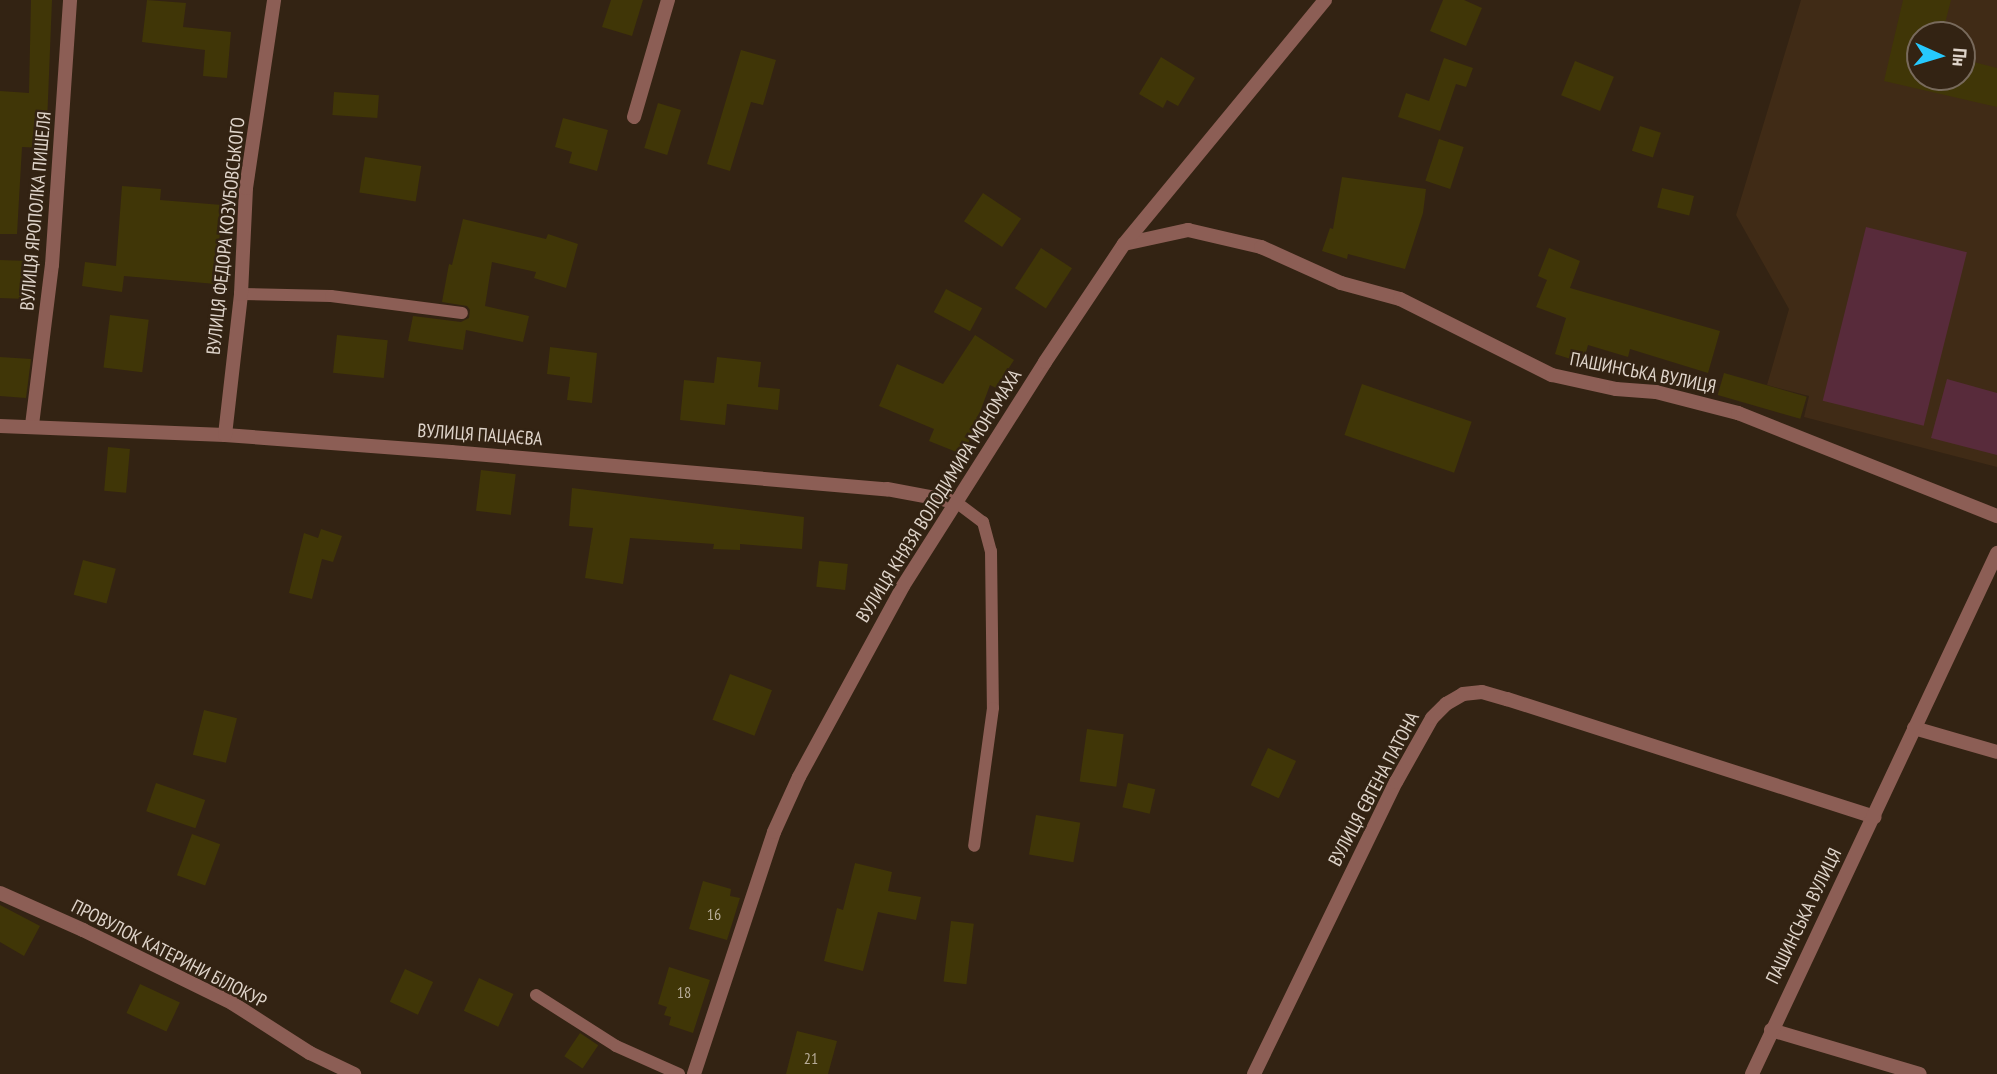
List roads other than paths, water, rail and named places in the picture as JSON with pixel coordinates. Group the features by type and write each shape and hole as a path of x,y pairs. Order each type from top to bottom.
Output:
{"street":[{"name":"ВУЛИЦЯ ЯРОПОЛКА ПИШЕЛЯ","path":"32,425 52,265 70,0"},
{"name":"ВУЛИЦЯ ФЕДОРА КОЗУБОВСЬКОГО","path":"225,435 241,294 246,188 274,0"},
{"path":"634,117 668,0"},
{"name":"ВУЛИЦЯ КНЯЗЯ ВОЛОДИМИРА МОНОМАХА","path":"694,1074 774,832 799,777 902,586 1124,244 1325,0"},
{"name":"ПАШИНСЬКА ВУЛИЦЯ","path":"1124,244 1188,230 1261,247 1341,283 1400,299 1552,375 1616,389 1656,392 1738,412 1997,516"},
{"name":"ВУЛИЦЯ ПАЦАЄВА","path":"0,426 32,425 225,435 725,474 887,489 956,502"},
{"name":"ПАШИНСЬКА ВУЛИЦЯ","path":"1752,1074 1997,553"},
{"name":"ВУЛИЦЯ ЄВГЕНА ПАТОНА","path":"1254,1074 1396,782 1432,718 1446,704 1463,694 1482,692 1507,699 1874,817"},
{"path":"1914,728 1997,752"},
{"name":"ПРОВУЛОК КАТЕРИНИ БІЛОКУР","path":"0,893 83,930 232,1003 310,1053 354,1074"},
{"path":"1771,1030 1920,1074"}],"lane":[{"path":"241,294 331,296 462,313"},
{"path":"956,502 983,522 991,551 993,708 975,846"},
{"path":"536,995 617,1046 680,1074"}]}
